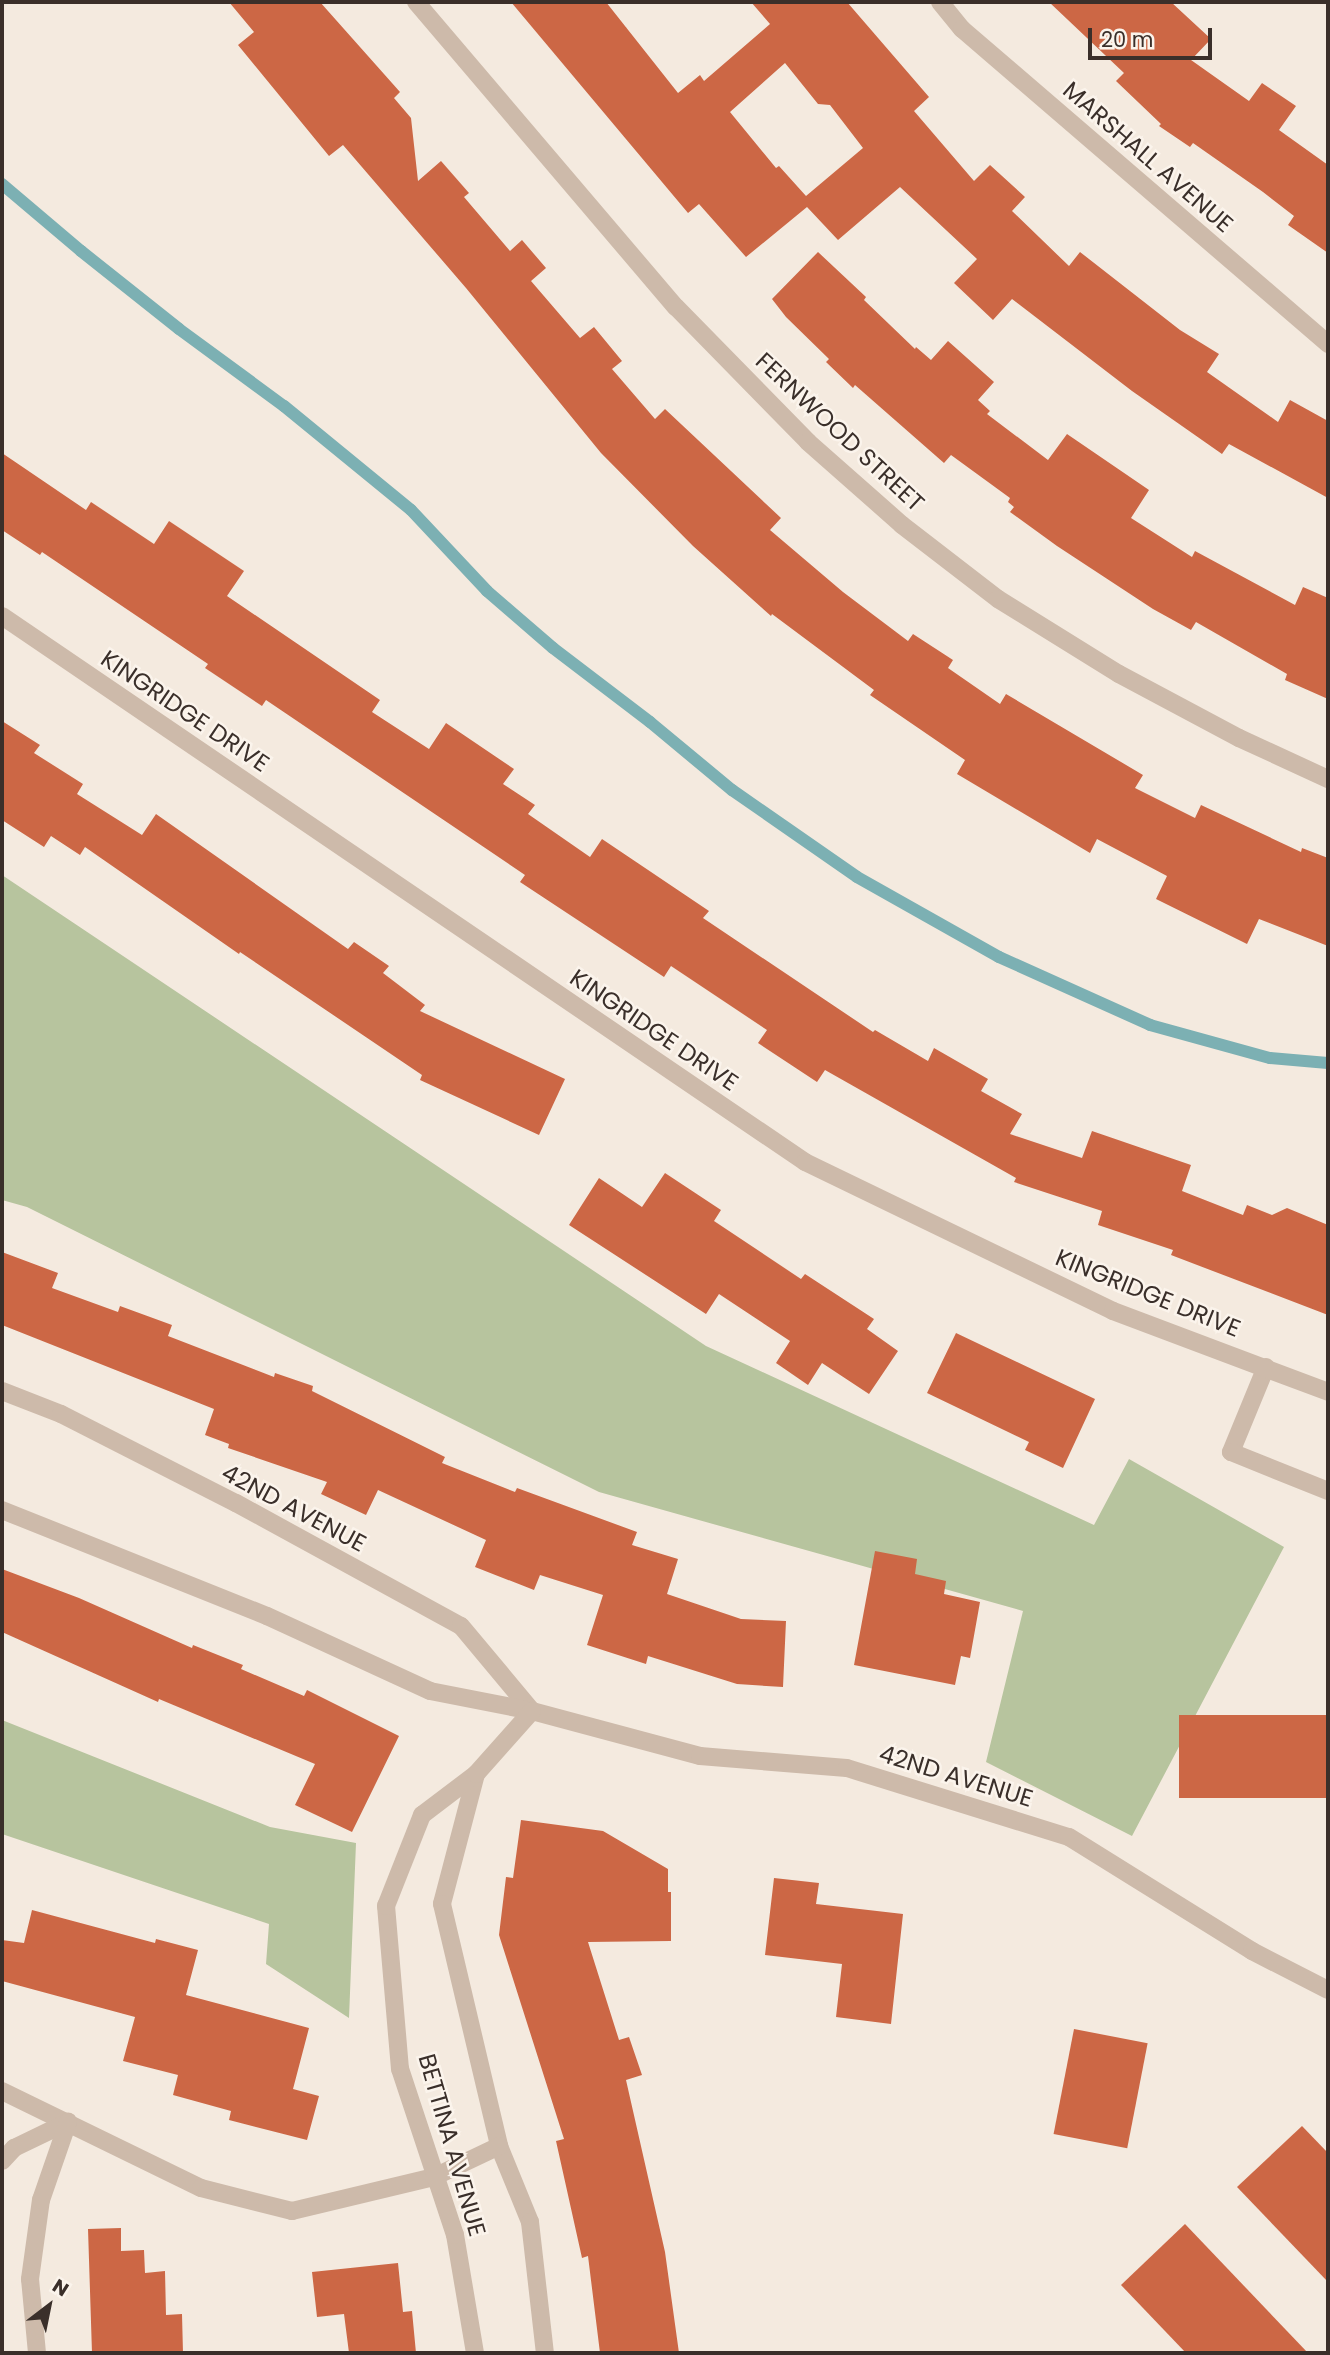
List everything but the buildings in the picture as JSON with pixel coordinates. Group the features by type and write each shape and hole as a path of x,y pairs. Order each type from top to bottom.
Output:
{"street":[{"name":"FERNWOOD STREET","path":"416,2 676,307 808,442 902,525 998,599 1119,674 1238,737 1328,779"},
{"name":"MARSHALL AVENUE","path":"940,2 962,29 1328,344"},
{"name":"KINGRIDGE DRIVE","path":"2,617 805,1162 1113,1311 1328,1392"},
{"path":"1266,1367 1231,1452 1328,1491"},
{"name":"42ND AVENUE","path":"2,1391 61,1414 236,1503 461,1626 532,1711"},
{"name":"42ND AVENUE","path":"2,1510 267,1616 430,1691 532,1711 699,1756 847,1768 1069,1837 1252,1951 1328,1990"},
{"name":"BETTINA AVENUE","path":"475,2353 456,2235 433,2176 400,2069 386,1906 422,1815 476,1774 532,1711"},
{"name":"BETTINA AVENUE","path":"476,1774 442,1904 499,2146 530,2222 545,2353"},
{"path":"2,2091 201,2188 292,2211 433,2176 499,2146"},
{"path":"2,2161 14,2148 68,2122"},
{"path":"37,2353 30,2279 41,2200 68,2122"}],"green space":[{"path":"2,875 706,1346 1094,1525 1129,1459 1284,1547 1132,1836 986,1762 1023,1611 599,1492 27,1207 2,1200"},
{"path":"2,1720 270,1827 356,1843 349,2018 266,1964 269,1924 2,1834"}],"waterway":[{"path":"2,184 81,251 179,329 284,406 411,510 487,591 553,648 650,722 732,790 857,877 999,957 1150,1025 1270,1058 1328,1063"}]}
